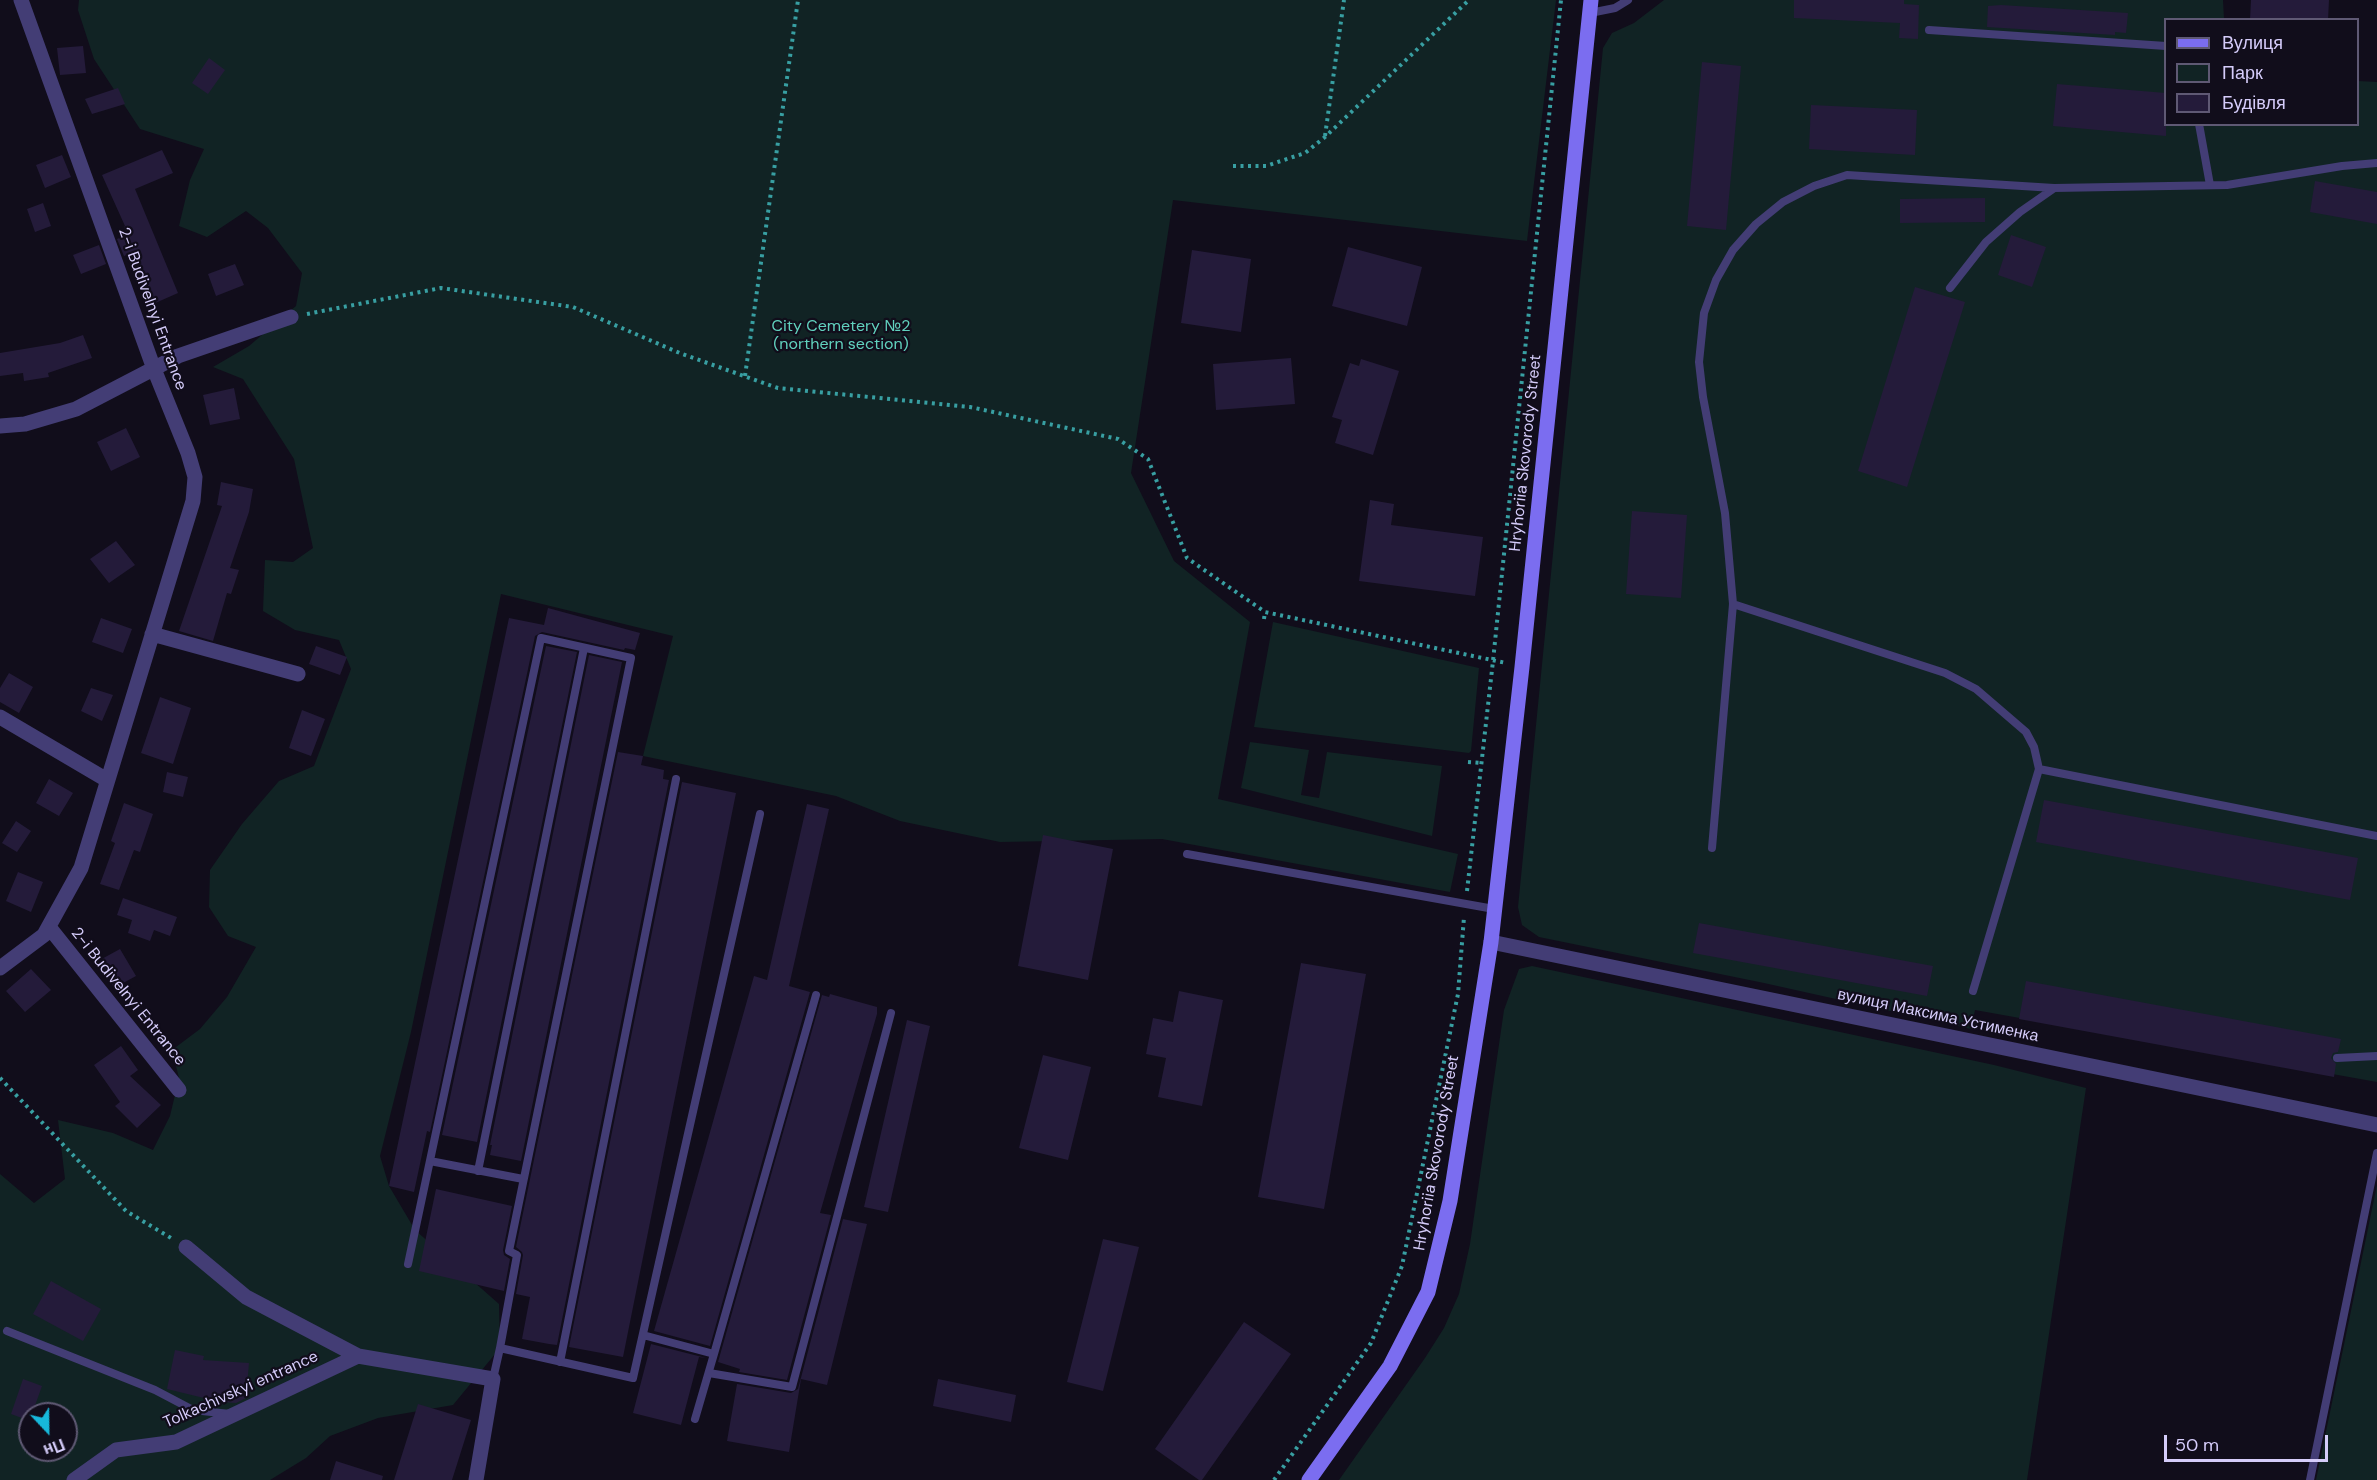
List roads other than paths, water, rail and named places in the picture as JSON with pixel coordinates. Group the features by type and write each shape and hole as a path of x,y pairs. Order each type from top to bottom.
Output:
{"street":[{"name":"2-i Budivelnyi Entrance","path":"0,968 44,935 81,868 193,501 195,477 21,0"},
{"name":"Hryhoriia Skovorody Street","path":"1310,1480 1390,1366 1428,1292 1449,1201 1491,942 1590,7"},
{"path":"0,426 25,424 76,409 178,356 291,317"},
{"path":"152,634 298,674"},
{"path":"0,717 106,780"},
{"name":"2-i Budivelnyi Entrance","path":"49,927 179,1090"},
{"name":"вулиця Максима Устименка","path":"1491,942 2377,1125"},
{"name":"Tolkachivskyi entrance","path":"186,1247 246,1297 358,1356 492,1379"},
{"name":"Tolkachivskyi entrance","path":"74,1480 116,1450 176,1442 358,1356"},
{"path":"476,1480 492,1379"}],"lane":[{"path":"1590,7 1615,8 1628,0"},
{"path":"1929,30 2164,46"},
{"path":"2199,126 2210,185"},
{"path":"1712,848 1733,604 1725,513 1703,397 1699,362 1704,313 1716,280 1733,250 1756,224 1783,202 1814,186 1846,175 2054,188 2227,185 2342,166 2377,163"},
{"path":"1950,288 1986,242 2020,212 2054,188"},
{"path":"1733,604 1945,673 1976,689 2026,732 2034,747 2039,769 1973,991"},
{"path":"408,1264 541,638 632,658 508,1251 517,1256 492,1379"},
{"path":"478,1171 584,648"},
{"path":"2039,769 2377,836"},
{"path":"560,1362 676,779"},
{"path":"500,1348 633,1378 760,814"},
{"path":"1187,854 1494,909"},
{"path":"695,1419 816,994"},
{"path":"709,1373 792,1387 891,1013"},
{"path":"2337,1058 2377,1056"},
{"path":"2310,1480 2377,1153"},
{"path":"430,1161 523,1179"},
{"path":"7,1331 155,1390 193,1410 237,1415"},
{"path":"643,1335 714,1354"}],"park label":[{"name":"City Cemetery №2 (northern section)","path":"841,336"}]}
